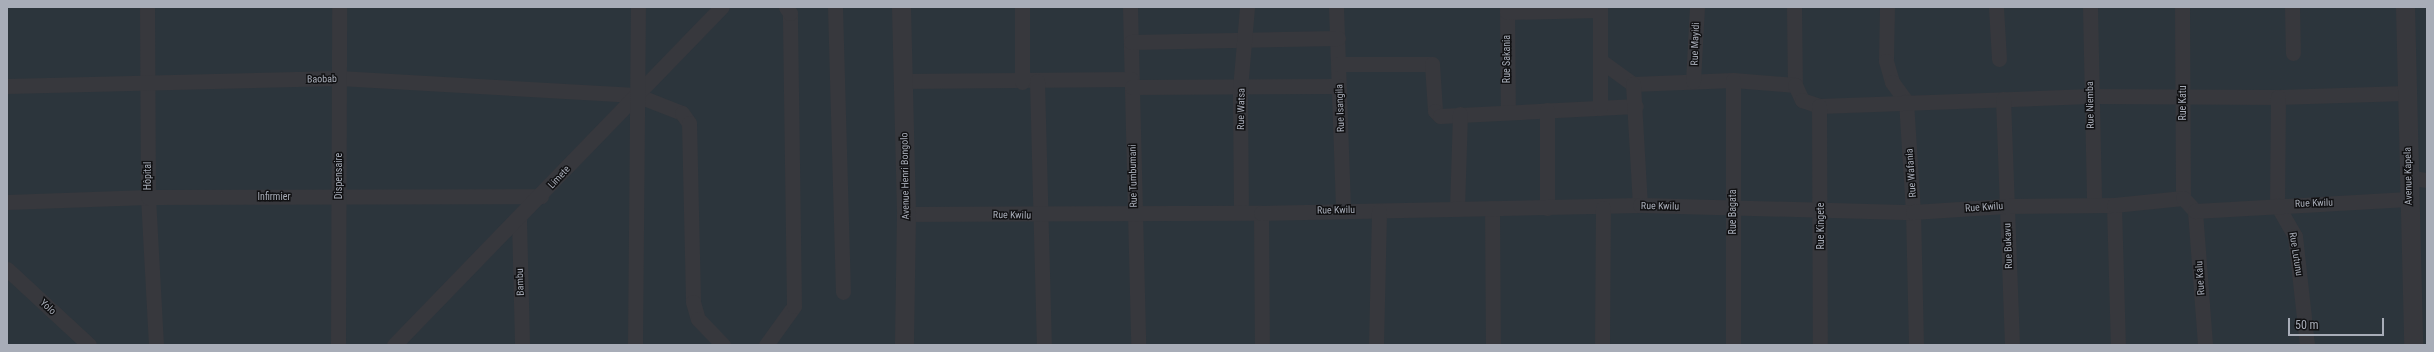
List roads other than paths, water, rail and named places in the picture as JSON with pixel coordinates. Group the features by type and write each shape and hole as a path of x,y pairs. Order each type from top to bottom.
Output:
{"street":[{"name":"Hôpital","path":"147,7 148,198 156,345"},
{"name":"Dispensaire","path":"338,345 339,7"},
{"path":"635,345 636,94 638,7"},
{"name":"Limete","path":"394,345 542,196 636,94 722,7"},
{"path":"766,345 794,306 790,13 786,7"},
{"path":"835,7 843,292"},
{"name":"Avenue Henri Bongolo","path":"901,7 904,81 906,214 904,345"},
{"path":"1022,7 1022,82"},
{"name":"Rue Tumbumani","path":"1130,7 1133,214 1138,345"},
{"name":"Rue Watsa","path":"1241,211 1240,89 1247,7"},
{"name":"Rue Isangila","path":"1336,7 1343,210"},
{"name":"Rue Mayidi","path":"1693,81 1697,7"},
{"path":"1794,7 1795,84 1802,100 1819,106 1906,101 2089,96 2278,97 2406,93"},
{"path":"1887,7 1886,61 1892,82 1906,101"},
{"path":"1996,7 1999,59"},
{"name":"Rue Niemba","path":"2090,7 2089,96 2094,203"},
{"name":"Rue Katu","path":"2182,7 2183,198"},
{"path":"2292,7 2293,53"},
{"name":"Avenue Kapela","path":"2405,7 2407,177 2413,345"},
{"path":"1507,9 1600,9 1600,108"},
{"name":"Rue Sakania","path":"1507,9 1508,112"},
{"path":"1131,42 1338,38"},
{"path":"1601,61 1633,84 1733,80 1795,84"},
{"path":"1338,64 1432,64 1435,111 1440,116 1636,106"},
{"name":"Baobab","path":"7,86 148,84 339,78 636,94 682,113 690,123 693,302 698,319 723,345"},
{"name":"Rue Bagata","path":"1733,80 1733,345"},
{"path":"904,81 1132,83 1240,89 1338,86"},
{"path":"1037,81 1044,345"},
{"path":"1633,84 1636,106 1640,205"},
{"path":"2277,205 2278,97"},
{"name":"Rue Bukavu","path":"2003,99 2012,345"},
{"name":"Rue Wafania","path":"1906,101 1913,212 1916,345"},
{"name":"Rue Kingete","path":"1819,106 1821,208 1820,345"},
{"path":"1547,208 1548,110"},
{"path":"1457,209 1460,114"},
{"path":"2407,177 2427,180"},
{"name":"Infirmier","path":"7,202 148,198 542,196"},
{"path":"2183,198 2195,211"},
{"name":"Rue Kwilu","path":"906,214 1040,215 1241,211 1261,213 1343,210 1379,211 1492,208 1603,208 1640,205 1732,205 1913,212 2006,206 2094,203 2114,205 2183,198"},
{"name":"Rue Kwilu","path":"2195,211 2277,205 2408,199"},
{"path":"2114,205 2118,345"},
{"name":"Rue Lutunu","path":"2277,205 2295,236 2307,345"},
{"path":"1492,208 1493,345"},
{"path":"1602,345 1603,208"},
{"path":"1376,345 1379,211"},
{"name":"Rue Kalu","path":"2195,211 2205,345"},
{"path":"1261,213 1262,345"},
{"name":"Bambu","path":"518,220 522,345"},
{"name":"Yolo","path":"7,269 89,345"}]}
